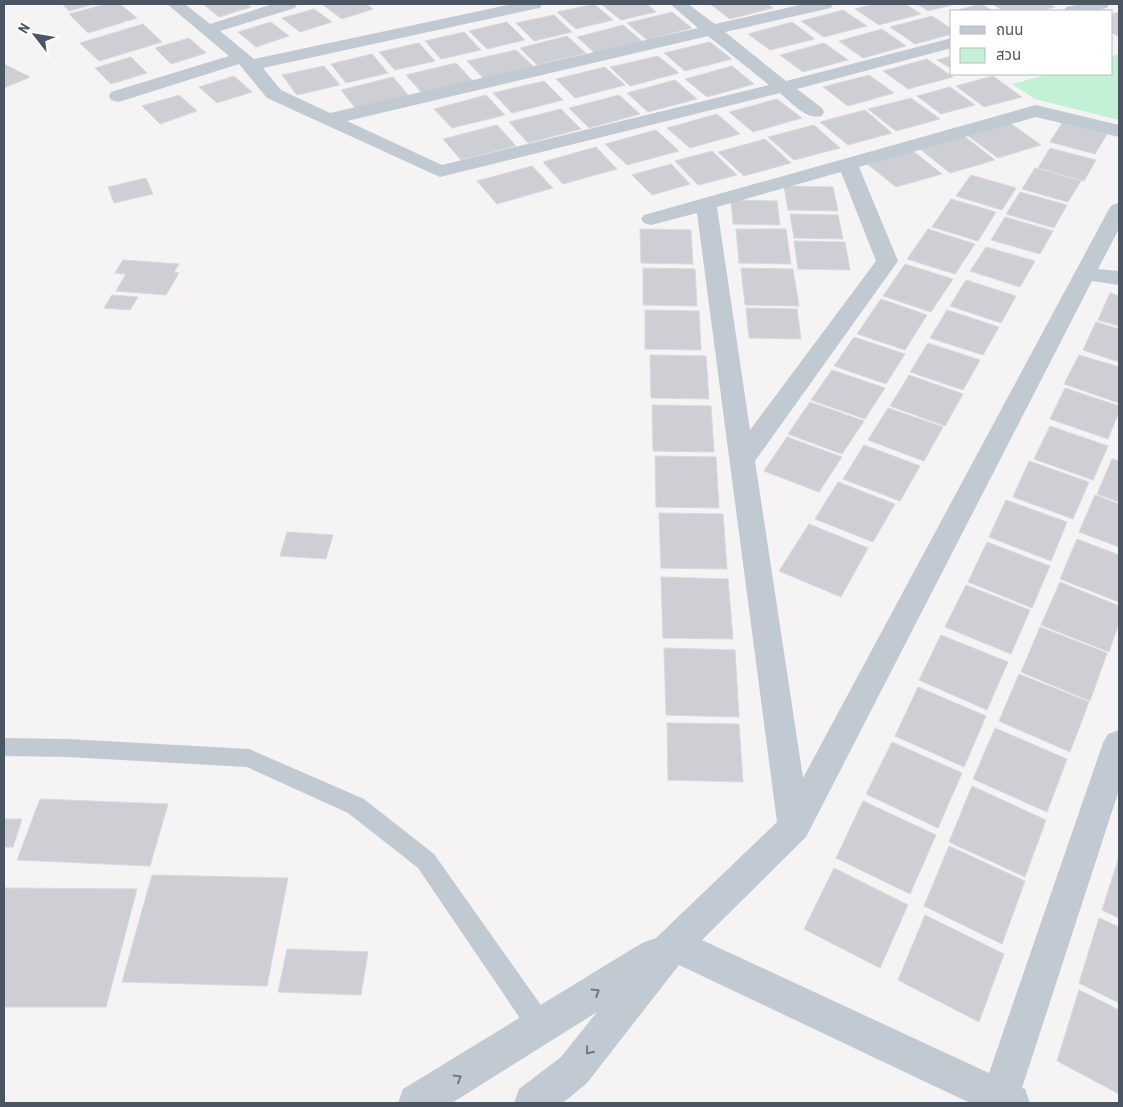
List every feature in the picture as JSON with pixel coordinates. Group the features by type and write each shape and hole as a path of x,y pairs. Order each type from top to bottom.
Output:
{"street":[{"path":"175,4 245,61 274,94 440,171 784,87 950,44"},
{"path":"207,30 289,4"},
{"path":"118,96 245,61 534,4"},
{"path":"678,4 816,112"},
{"path":"330,119 825,4"},
{"path":"1076,10 1101,4"},
{"path":"651,218 1036,111 1119,131"},
{"path":"742,460 887,261 848,164"},
{"path":"706,204 794,827"},
{"path":"533,1103 574,1070 673,944 794,827 1119,209"},
{"path":"1086,274 1119,278"},
{"path":"673,944 1006,1101 1119,743"},
{"path":"417,1103 673,944"}],"lane":[{"path":"4,747 68,748 249,758 356,806 426,860 541,1027"}],"green space":[{"path":"1119,54 1119,120 1035,99 1012,84 1045,75 1113,75 1113,56"}],"building":[{"path":"62,4 94,4 69,11"},
{"path":"106,4 120,4 137,18 88,33 69,14"},
{"path":"203,4 247,4 251,7 219,17"},
{"path":"366,4 373,9 342,19 323,5"},
{"path":"594,4 613,20 576,29 557,12"},
{"path":"601,4 647,4 656,12 621,20"},
{"path":"710,4 767,4 773,8 730,19"},
{"path":"874,4 905,4 921,14 879,25 855,9"},
{"path":"917,4 956,4 928,11"},
{"path":"981,4 991,10 958,10"},
{"path":"992,4 1049,4 1055,7 1044,10 1002,10"},
{"path":"314,9 332,22 300,32 282,18"},
{"path":"843,10 867,26 824,37 801,21"},
{"path":"672,12 692,28 647,40 627,23"},
{"path":"1119,12 1119,36 1113,34 1113,14"},
{"path":"554,15 572,32 534,41 516,23"},
{"path":"932,16 950,28 950,35 915,44 890,27"},
{"path":"271,22 289,36 256,47 238,32"},
{"path":"507,22 525,40 487,49 469,31"},
{"path":"792,22 815,39 770,50 748,34"},
{"path":"143,24 162,42 99,61 80,43"},
{"path":"623,25 643,42 596,54 577,37"},
{"path":"882,29 906,46 863,58 839,41"},
{"path":"464,32 481,50 441,59 425,41"},
{"path":"567,36 586,53 537,65 520,48"},
{"path":"189,38 206,53 171,64 155,48"},
{"path":"710,42 732,59 685,71 664,53"},
{"path":"419,43 435,61 395,70 379,52"},
{"path":"824,43 848,60 803,72 780,55"},
{"path":"516,50 534,67 484,79 467,61"},
{"path":"372,54 388,73 346,83 331,64"},
{"path":"658,56 679,73 630,86 610,67"},
{"path":"131,57 147,73 111,84 95,68"},
{"path":"950,57 950,68 937,60"},
{"path":"927,59 953,77 908,89 883,71"},
{"path":"456,63 473,81 422,93 406,75"},
{"path":"4,64 30,77 4,88"},
{"path":"324,66 340,85 297,95 282,75"},
{"path":"732,66 754,84 707,97 685,79"},
{"path":"605,67 625,85 575,98 556,79"},
{"path":"869,75 894,93 848,106 823,87"},
{"path":"234,76 252,92 217,103 199,87"},
{"path":"993,76 1022,97 984,107 956,86"},
{"path":"393,77 409,96 356,109 341,90"},
{"path":"675,80 697,99 648,112 627,93"},
{"path":"544,81 563,100 512,113 493,93"},
{"path":"950,87 975,105 941,114 917,96"},
{"path":"179,95 197,111 160,124 142,106"},
{"path":"486,95 505,115 452,128 434,109"},
{"path":"619,95 640,114 589,128 569,108"},
{"path":"911,98 940,119 896,131 868,109"},
{"path":"777,99 802,118 753,132 729,112"},
{"path":"561,109 581,129 528,143 509,122"},
{"path":"865,110 892,133 848,145 820,122"},
{"path":"717,114 740,134 690,148 667,128"},
{"path":"1010,123 1041,145 998,158 967,135"},
{"path":"1062,123 1107,134 1095,154 1050,142"},
{"path":"497,125 516,146 461,160 443,139"},
{"path":"814,125 840,148 794,160 768,137"},
{"path":"656,130 679,151 627,165 605,144"},
{"path":"964,136 995,160 950,173 920,149"},
{"path":"765,139 791,163 744,176 718,152"},
{"path":"596,147 617,169 563,184 543,162"},
{"path":"1050,148 1096,160 1084,181 1038,168"},
{"path":"912,150 942,174 896,187 866,163"},
{"path":"712,151 737,175 698,185 675,161"},
{"path":"671,164 690,184 652,195 632,175"},
{"path":"532,166 553,188 497,204 477,181"},
{"path":"1035,168 1081,181 1068,202 1022,189"},
{"path":"971,175 1016,188 1002,210 956,196"},
{"path":"146,178 153,194 114,203 108,187"},
{"path":"784,186 833,187 838,211 788,210"},
{"path":"1020,192 1067,205 1054,228 1006,214"},
{"path":"951,199 996,212 978,241 932,227"},
{"path":"731,200 777,201 780,225 733,224"},
{"path":"790,214 838,215 843,239 794,238"},
{"path":"1005,217 1053,231 1040,254 991,240"},
{"path":"640,229 691,230 693,264 641,263"},
{"path":"736,229 786,229 791,264 739,263"},
{"path":"928,229 975,244 955,274 907,259"},
{"path":"794,241 845,242 850,270 798,269"},
{"path":"986,247 1035,261 1020,287 970,271"},
{"path":"123,260 179,264 174,272 179,273 166,295 116,291 126,274 115,273"},
{"path":"905,264 953,279 931,312 883,296"},
{"path":"643,268 695,269 697,306 643,305"},
{"path":"741,268 793,269 799,306 745,305"},
{"path":"966,280 1016,296 1001,323 950,306"},
{"path":"1110,293 1119,296 1119,326 1098,320"},
{"path":"112,295 138,297 130,310 104,308"},
{"path":"881,299 927,315 905,350 857,334"},
{"path":"746,308 797,309 801,339 749,338"},
{"path":"645,310 699,311 701,350 645,349"},
{"path":"947,310 999,327 983,355 930,338"},
{"path":"1096,322 1119,329 1119,362 1083,350"},
{"path":"854,337 905,354 886,384 834,366"},
{"path":"928,343 980,360 963,390 910,372"},
{"path":"650,355 706,356 709,399 651,398"},
{"path":"1079,355 1119,367 1119,403 1064,384"},
{"path":"832,370 885,388 865,419 811,400"},
{"path":"909,375 963,394 945,426 890,406"},
{"path":"1065,388 1119,406 1119,412 1108,439 1050,419"},
{"path":"810,402 864,421 842,454 788,434"},
{"path":"652,405 711,406 714,452 653,451"},
{"path":"888,408 943,427 924,461 868,440"},
{"path":"1050,426 1108,446 1093,480 1034,459"},
{"path":"787,437 842,457 819,492 764,471"},
{"path":"864,445 920,466 900,501 843,479"},
{"path":"655,456 716,457 719,508 656,507"},
{"path":"1112,459 1119,461 1119,502 1097,494"},
{"path":"1029,461 1089,482 1073,519 1013,497"},
{"path":"838,482 895,504 873,542 815,519"},
{"path":"1095,495 1119,504 1119,547 1079,532"},
{"path":"1006,500 1067,522 1051,561 989,537"},
{"path":"659,513 723,514 727,569 661,568"},
{"path":"809,524 868,548 841,597 779,571"},
{"path":"287,532 333,535 326,559 280,556"},
{"path":"1077,539 1119,555 1119,602 1060,579"},
{"path":"987,542 1050,566 1032,608 968,582"},
{"path":"661,577 728,579 733,639 663,638"},
{"path":"1060,582 1119,606 1119,623 1109,652 1041,625"},
{"path":"966,585 1030,610 1011,654 945,627"},
{"path":"1040,627 1107,653 1090,701 1021,672"},
{"path":"941,635 1008,662 987,710 919,680"},
{"path":"664,648 735,650 739,717 666,715"},
{"path":"1019,674 1089,702 1070,752 999,721"},
{"path":"918,687 986,716 964,767 895,736"},
{"path":"667,723 739,724 743,782 668,780"},
{"path":"995,728 1067,759 1047,812 973,779"},
{"path":"892,742 962,773 938,828 866,794"},
{"path":"972,786 1046,820 1025,877 949,842"},
{"path":"40,799 168,804 150,866 17,860"},
{"path":"863,801 936,835 910,894 836,858"},
{"path":"4,819 22,819 13,847 4,847"},
{"path":"949,846 1025,881 1002,944 924,906"},
{"path":"1119,857 1119,918 1102,910"},
{"path":"834,868 908,905 880,968 804,929"},
{"path":"152,875 288,878 267,986 122,982"},
{"path":"4,888 137,889 106,1007 4,1007"},
{"path":"925,915 1004,954 979,1022 898,980"},
{"path":"1099,918 1119,927 1119,1003 1079,983"},
{"path":"287,949 368,952 361,995 278,992"},
{"path":"1079,990 1119,1010 1119,1094 1057,1061"}]}
